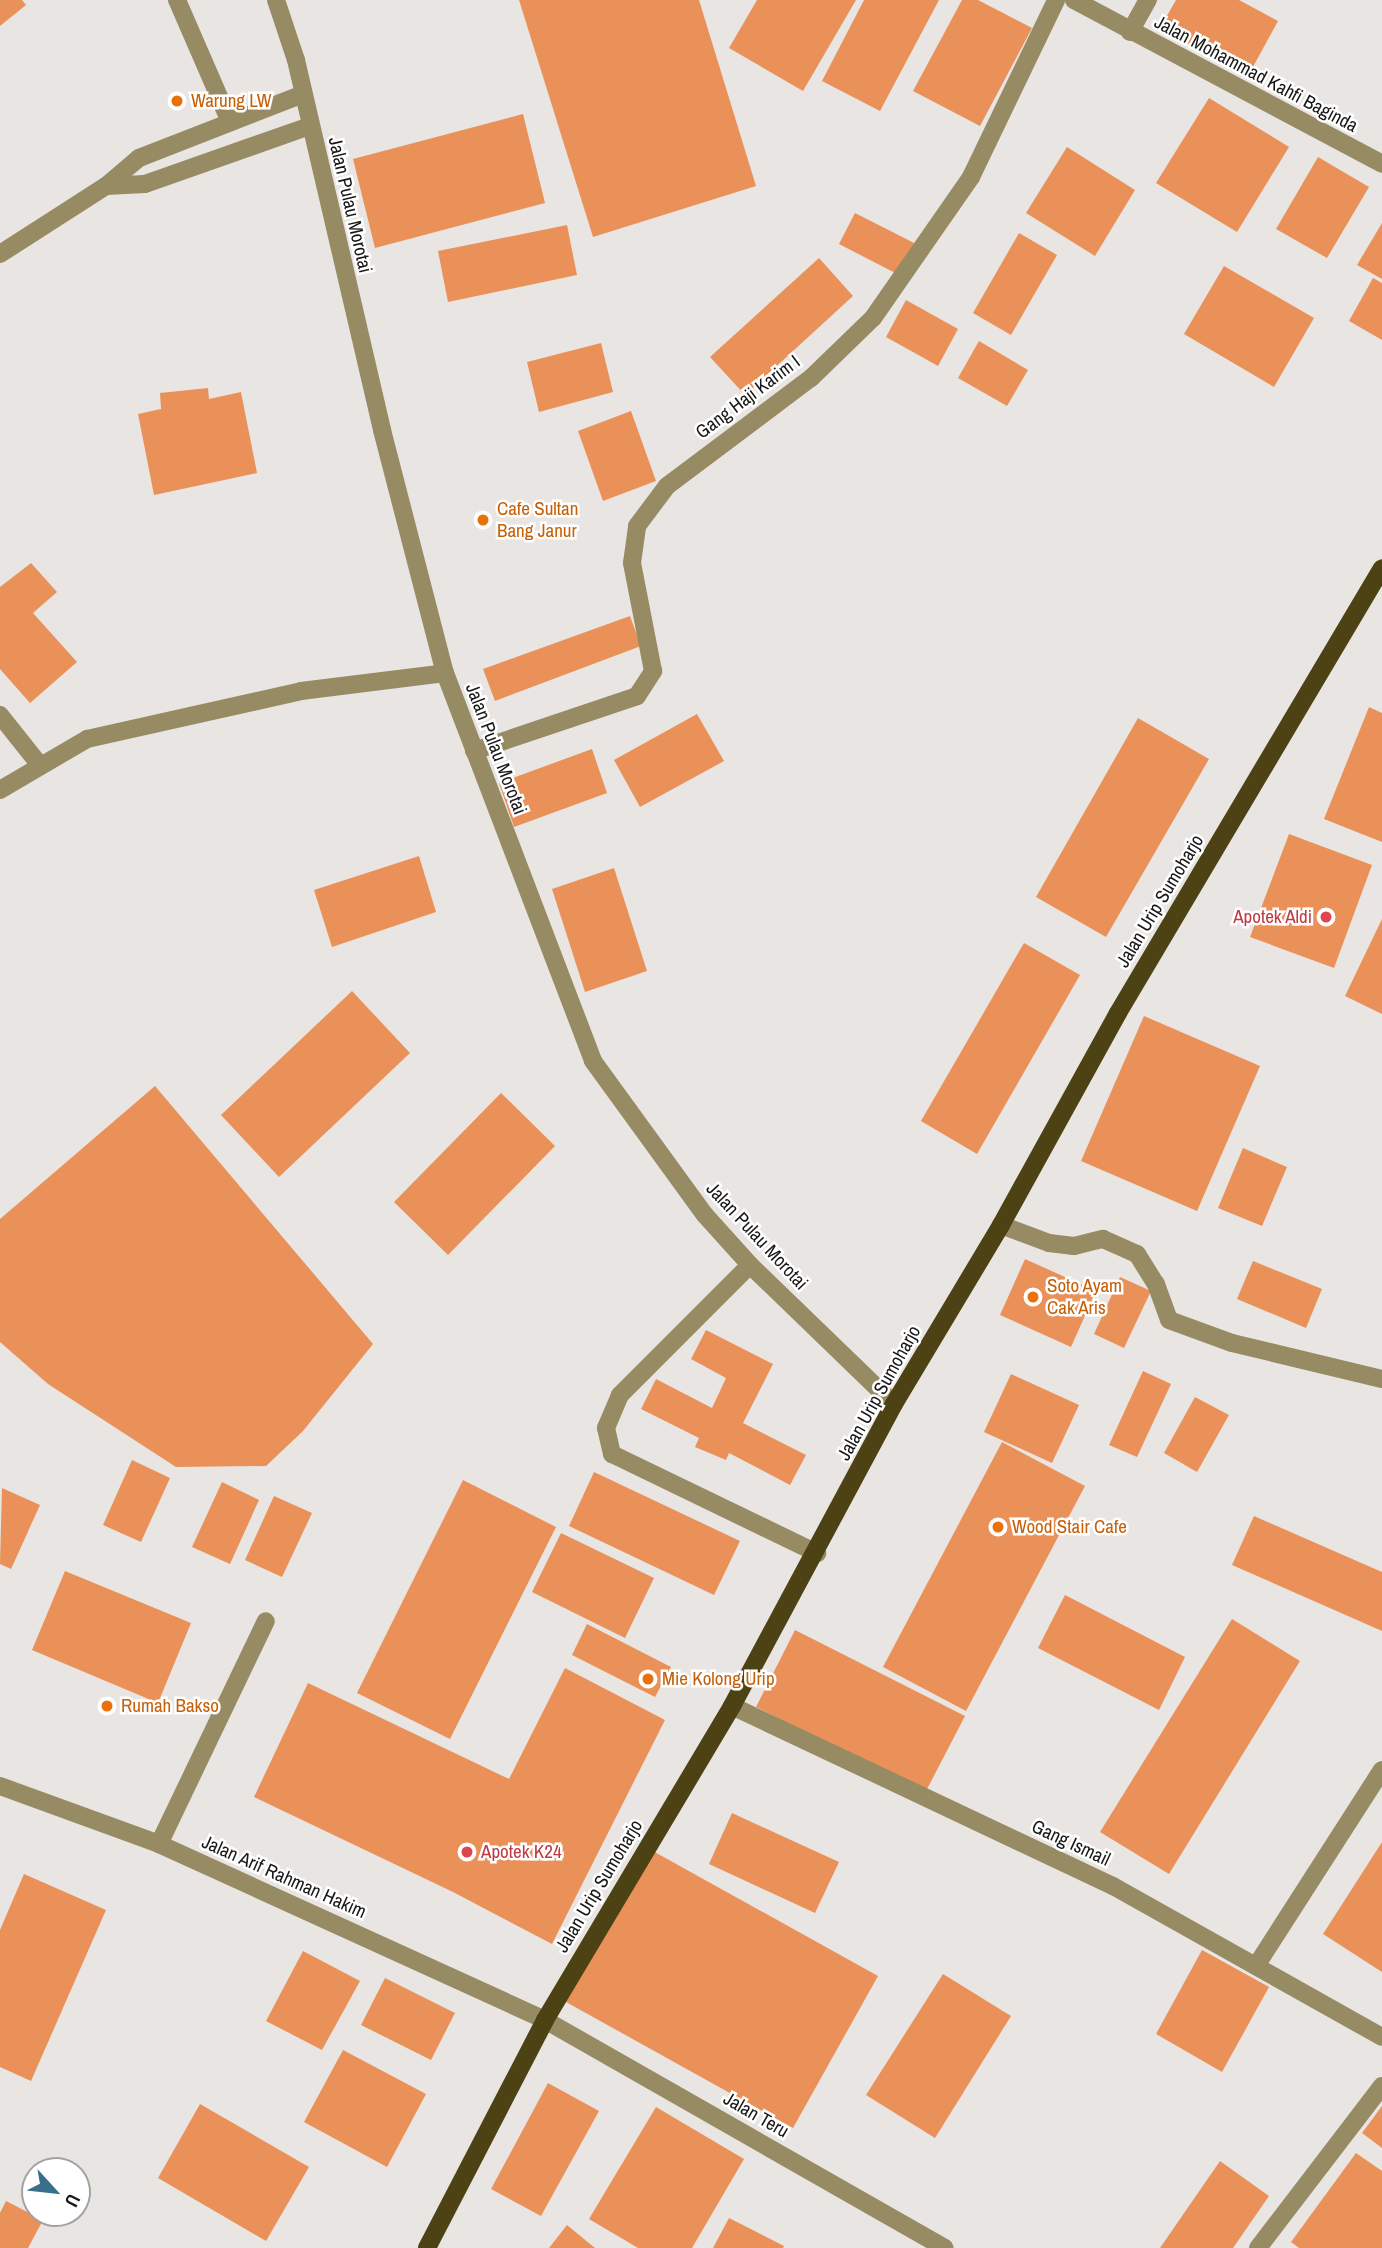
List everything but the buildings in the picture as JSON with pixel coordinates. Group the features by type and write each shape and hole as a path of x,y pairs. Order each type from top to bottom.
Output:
{"main road":[{"name":"Jalan Urip Sumoharjo","path":"427,2248 544,2020 732,1706 817,1553 894,1404 1000,1225 1125,1001 1382,568"}],"street":[{"path":"177,0 230,122"},
{"name":"Jalan Pulau Morotai","path":"276,0 303,93 445,673 593,1060 660,1158 750,1265 894,1404"},
{"name":"Gang Haji Karim I","path":"474,751 637,696 653,671 632,563 638,526 667,486 811,378 873,318 971,177 1056,0"},
{"name":"Jalan Mohammad Kahfi Baginda","path":"1074,0 1382,164"},
{"path":"1130,32 1148,0"},
{"path":"0,254 106,186 139,158 303,93"},
{"path":"106,186 145,184 310,126"},
{"path":"0,790 39,764 87,739 301,691 445,673"},
{"path":"0,715 39,764"},
{"path":"1000,1225 1049,1243 1074,1246 1103,1240 1137,1254 1156,1284 1168,1320 1232,1343 1382,1379"},
{"path":"750,1265 620,1395 606,1428 612,1454 817,1553"},
{"path":"159,1844 266,1621"},
{"name":"Gang Ismail","path":"732,1706 1114,1886 1382,2037"},
{"path":"1256,1966 1382,1770"},
{"name":"Jalan Arif Rahman Hakim","path":"0,1786 159,1844 544,2020"},
{"name":"Jalan Teru","path":"544,2020 945,2248"},
{"path":"1258,2248 1382,2085"}],"place":[{"name":"Warung LW","path":"177,101"},
{"name":"Cafe Sultan Bang Janur","path":"483,520"},
{"name":"Apotek Aldi","path":"1326,917"},
{"name":"Soto Ayam Cak Aris","path":"1033,1297"},
{"name":"Wood Stair Cafe","path":"998,1527"},
{"name":"Mie Kolong Urip","path":"648,1679"},
{"name":"Rumah Bakso","path":"107,1706"},
{"name":"Apotek K24","path":"467,1852"}]}
